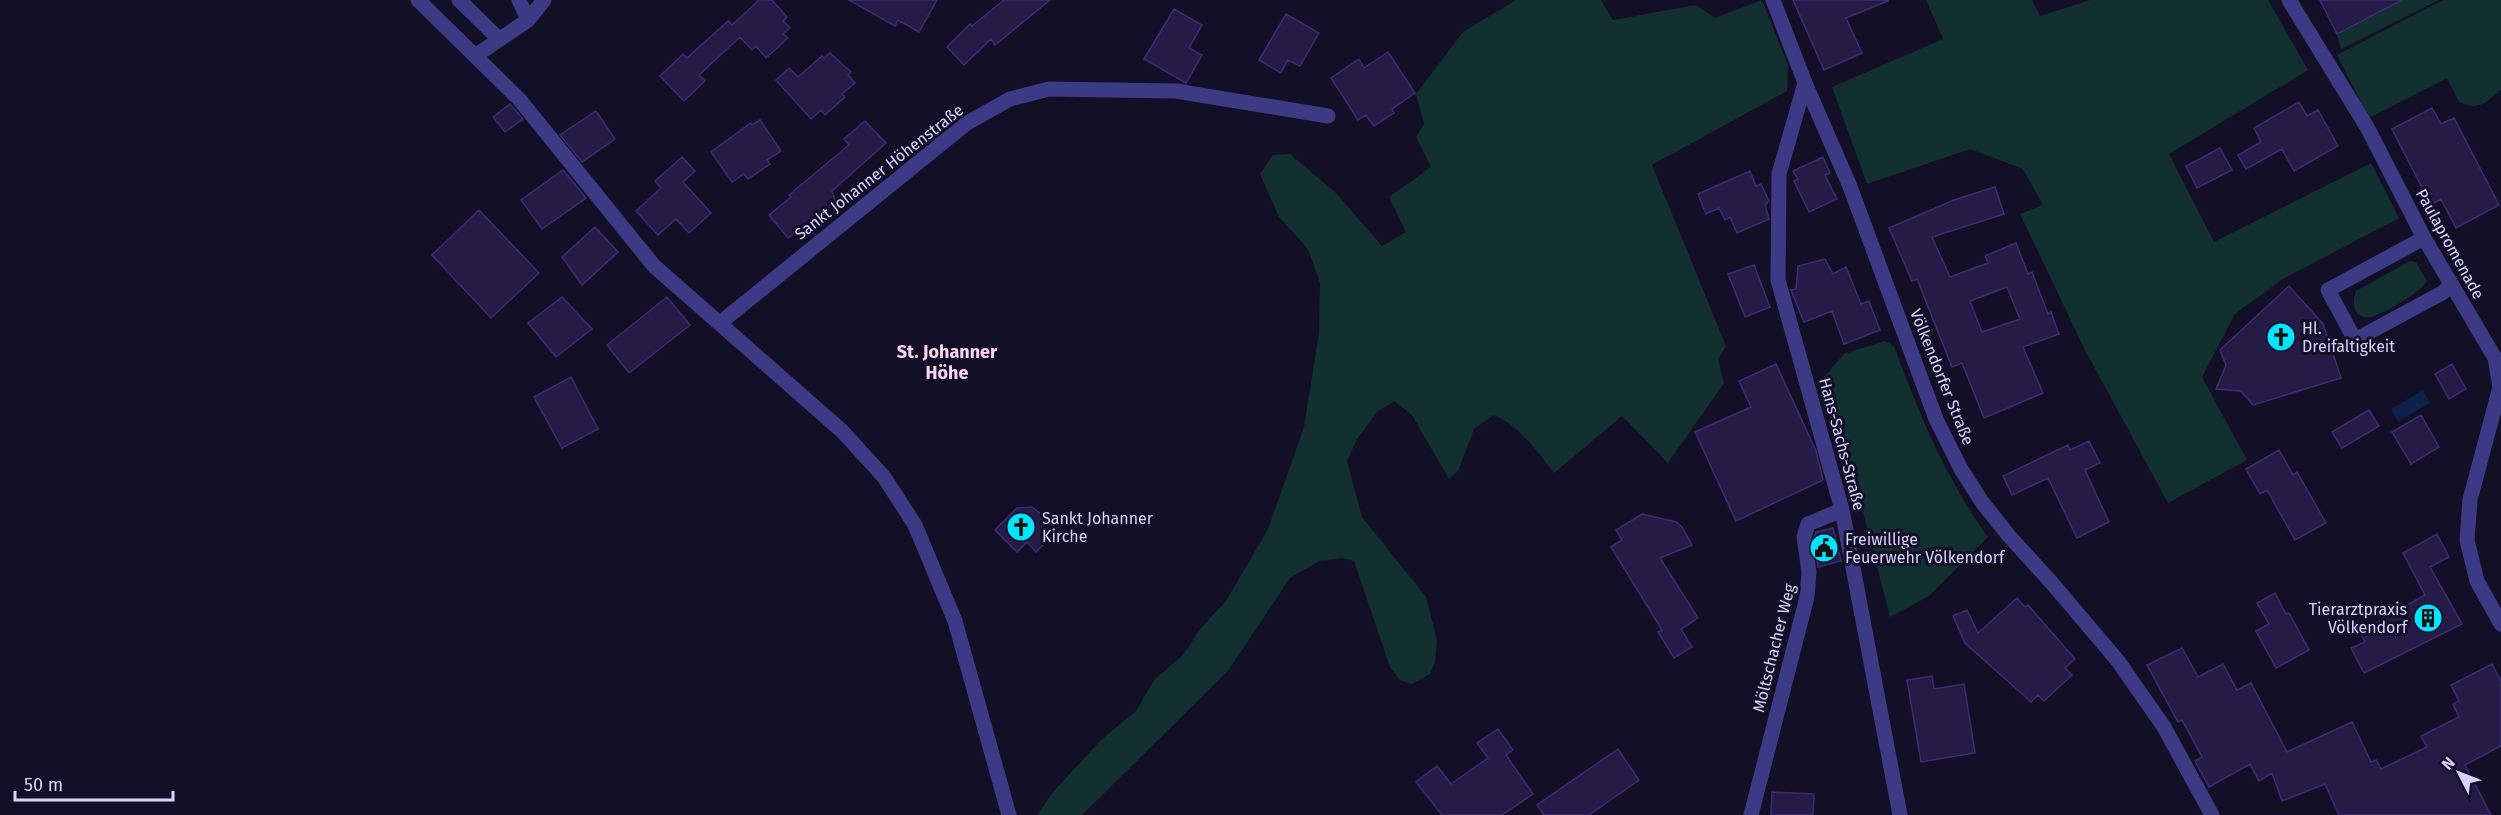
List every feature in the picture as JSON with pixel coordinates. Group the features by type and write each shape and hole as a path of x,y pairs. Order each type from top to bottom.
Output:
{"street":[{"path":"418,0 519,99 654,266 842,430 884,477 915,525 955,621 1009,815"},
{"path":"459,0 499,39"},
{"path":"519,0 528,20"},
{"path":"475,56 528,20 544,0"},
{"name":"Völkendorfer Straße","path":"1773,0 1805,83 1849,184 1936,418 1961,469 1982,502 2009,536 2118,661 2164,727 2212,815"},
{"name":"Paulapromenade","path":"2289,0 2367,127 2424,238 2494,358 2500,387 2470,500 2467,540 2477,581 2501,624"},
{"name":"Hans-Sachs-Straße","path":"1805,83 1779,174 1778,280 1842,510 1900,815"},
{"name":"Sankt Johanner Höhenstraße","path":"720,322 968,123 1010,99 1049,89 1176,91 1328,116"},
{"path":"2424,238 2328,290 2355,340 2442,293 2452,285"},
{"name":"Möltschacher Weg","path":"1751,815 1807,597 1809,572 1804,537 1808,524 1842,510"}],"green space":[{"path":"1516,0 1601,0 1613,20 1696,5 1715,18 1762,0 1788,65 1787,91 1652,165 1726,346 1718,359 1724,383 1668,463 1622,416 1554,473 1520,433 1494,415 1474,429 1458,471 1449,479 1412,415 1394,401 1377,412 1357,439 1347,461 1362,517 1426,597 1437,640 1435,663 1430,674 1412,684 1400,680 1390,667 1354,561 1342,558 1319,561 1290,578 1228,671 1082,815 1037,815 1053,792 1101,740 1136,711 1154,680 1183,655 1201,628 1226,601 1268,529 1304,427 1319,333 1320,283 1308,249 1279,217 1260,174 1273,155 1290,154 1336,193 1382,246 1406,232 1389,197 1431,167 1416,137 1424,124 1416,94 1463,32"},
{"path":"1926,0 2032,0 2040,16 2090,0 2268,0 2308,70 2169,154 2214,242 2371,163 2399,218 2283,279 2235,314 2202,377 2247,460 2168,503 2085,350 2020,214 2043,205 2023,169 1970,149 1867,184 1832,87 1943,39"},
{"path":"2402,0 2439,0 2341,49 2337,34"},
{"path":"2443,0 2501,0 2501,90 2482,104 2466,105 2459,102 2447,78 2369,118 2337,55"},
{"path":"2410,261 2416,262 2427,281 2423,286 2384,312 2370,317 2360,316 2354,305 2356,291"},
{"path":"1885,341 1894,346 1913,396 1946,469 1988,537 1929,596 1890,617 1859,496 1848,498 1823,378 1844,354"}],"water":[{"path":"2423,390 2430,403 2398,422 2391,409"}],"building":[{"path":"759,0 772,0 787,17 783,21 790,28 783,34 788,38 766,58 756,46 752,50 740,37 699,75 705,81 684,101 660,76 683,54 687,58 728,21 732,25"},
{"path":"849,0 937,0 919,32 898,20 895,26"},
{"path":"1004,0 1050,0 995,45 991,39 964,65 947,47 970,24 972,26"},
{"path":"1793,0 1888,1 1846,18 1862,53 1824,70"},
{"path":"2320,0 2402,0 2337,34"},
{"path":"1174,9 1202,25 1189,48 1202,55 1186,83 1144,59"},
{"path":"1286,14 1319,33 1300,66 1288,60 1281,73 1259,60"},
{"path":"1388,52 1415,93 1392,109 1394,113 1374,126 1366,115 1358,120 1331,78 1359,59 1364,68"},
{"path":"830,53 851,72 848,75 855,83 842,94 845,97 825,115 821,110 811,119 776,80 789,68 798,77 822,56 824,58"},
{"path":"2299,102 2307,116 2318,110 2338,146 2294,171 2282,149 2246,169 2238,155 2261,142 2254,128"},
{"path":"510,104 523,119 505,132 493,117"},
{"path":"2432,108 2441,124 2454,118 2499,205 2456,228 2441,199 2431,205 2392,129"},
{"path":"596,111 615,139 582,162 560,135"},
{"path":"760,120 781,151 767,160 770,164 748,179 744,174 732,182 711,152 751,123 752,125"},
{"path":"865,121 886,143 832,191 836,204 824,209 788,238 769,215 791,197 789,195 849,145 844,139"},
{"path":"2220,148 2232,170 2197,188 2186,166"},
{"path":"682,157 695,171 683,182 711,213 689,233 676,219 658,235 636,211 661,188 655,181"},
{"path":"1823,157 1830,173 1825,175 1837,199 1809,212 1794,181 1798,179 1793,171"},
{"path":"563,170 586,198 542,229 521,200"},
{"path":"1750,171 1756,186 1761,184 1769,201 1765,205 1769,219 1737,233 1730,217 1725,220 1719,208 1706,214 1698,194"},
{"path":"1995,187 2004,214 1932,237 1950,277 1988,263 1985,256 2016,243 2028,274 2032,272 2048,314 2051,312 2059,334 2023,347 2043,393 1984,418 1962,363 1952,367 1917,279 1912,281 1889,228 1954,200","holes":["2007,287 2020,319 1982,332 1970,301"]},
{"path":"479,210 539,273 491,318 432,255"},
{"path":"595,227 618,252 582,285 562,257"},
{"path":"1825,259 1833,274 1846,267 1861,304 1869,301 1880,330 1844,344 1832,311 1804,322 1791,290 1796,289 1798,266"},
{"path":"1754,265 1770,307 1745,317 1728,274"},
{"name":"Hl. Dreifaltigkeit","path":"2289,286 2323,324 2341,378 2253,405 2241,391 2216,389 2226,365 2220,350"},
{"path":"562,297 592,329 556,357 528,323"},
{"path":"667,297 690,325 629,373 607,345"},
{"path":"1776,364 1816,451 1823,480 1736,521 1695,432 1751,407 1739,381"},
{"path":"2452,364 2466,389 2449,399 2435,374"},
{"path":"571,377 598,429 562,448 534,397"},
{"path":"2369,410 2379,426 2342,448 2332,432"},
{"path":"2421,415 2439,447 2411,464 2392,432"},
{"path":"2089,441 2100,463 2085,470 2109,522 2077,538 2048,478 2012,495 2003,476 2068,445 2070,450"},
{"path":"2279,450 2293,475 2297,472 2326,523 2295,540 2267,490 2260,494 2246,469"},
{"name":"Sankt Johanner Kirche","path":"1032,507 1042,515 1041,524 1053,535 1036,552 1027,542 1017,552 995,530 1017,508"},
{"path":"1642,514 1676,522 1682,527 1692,545 1660,558 1698,618 1681,629 1692,647 1674,658 1658,632 1662,630 1611,547 1622,540 1616,530"},
{"name":"Freiwillige Feuerwehr Völkendorf","path":"1833,528 1841,561 1818,567 1814,538 1816,532"},
{"path":"2437,534 2449,557 2430,567 2462,624 2364,673 2351,648 2365,642 2360,632 2425,595 2403,553"},
{"path":"2275,593 2309,650 2276,668 2256,631 2269,624 2257,603"},
{"path":"2017,598 2025,607 2028,605 2075,659 2065,668 2072,675 2044,701 2038,695 2031,702 1965,643 1953,616 1967,610 1978,633"},
{"path":"2182,648 2198,677 2223,664 2237,690 2251,683 2287,752 2352,722 2371,762 2376,760 2381,769 2427,747 2421,736 2459,717 2453,704 2459,701 2451,685 2492,664 2501,681 2501,746 2465,765 2491,815 2339,815 2325,784 2282,801 2272,773 2259,781 2250,764 2209,787 2195,761 2202,757 2182,720 2178,722 2147,665"},
{"path":"1932,676 1934,689 1964,684 1975,753 1921,762 1907,680"},
{"path":"1498,729 1513,750 1506,755 1533,794 1502,815 1442,815 1416,782 1437,766 1451,784 1488,758 1477,743"},
{"path":"1618,749 1639,780 1589,815 1544,815 1537,805"},
{"path":"1772,792 1814,794 1813,815 1771,815"}],"place":[{"name":"Hl. Dreifaltigkeit","path":"2281,337"},
{"name":"Sankt Johanner Kirche","path":"1021,527"},
{"name":"Freiwillige Feuerwehr Völkendorf","path":"1824,548"},
{"name":"Tierarztpraxis Völkendorf","path":"2428,618"}],"district":[{"name":"St. Johanner Höhe","path":"947,362"}]}
